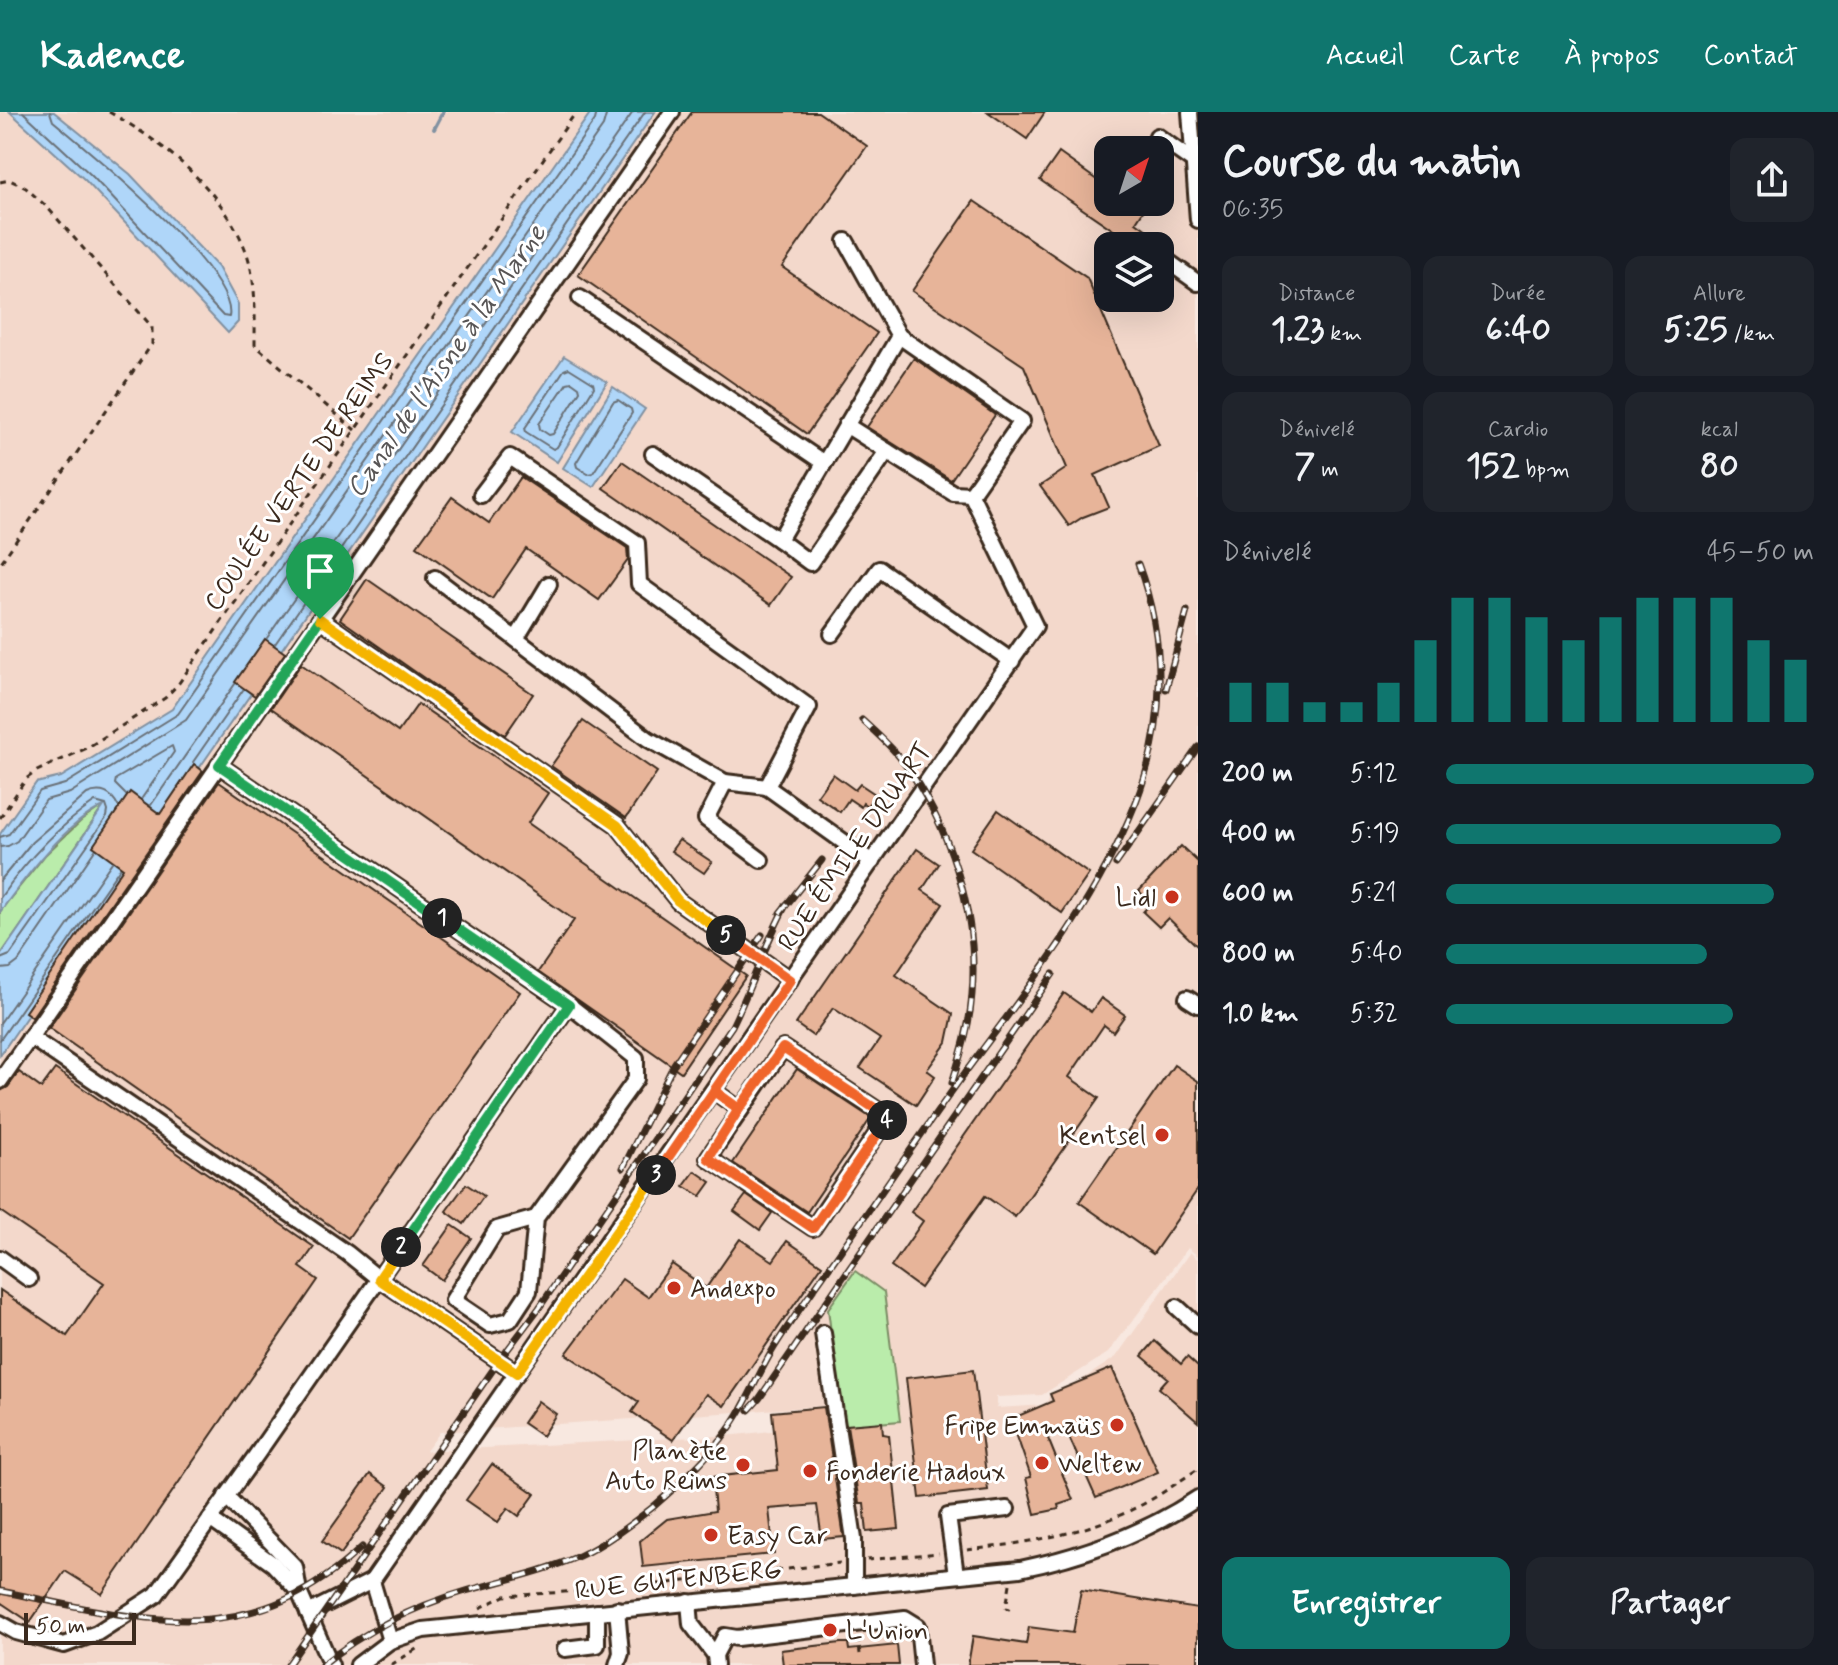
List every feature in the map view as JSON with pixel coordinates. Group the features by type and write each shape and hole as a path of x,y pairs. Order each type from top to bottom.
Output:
{"street":[{"path":"0,1081 672,112"},
{"path":"1190,112 1198,220"},
{"path":"1174,148 1194,162"},
{"path":"846,241 899,336 1022,421 971,494 953,493 846,425"},
{"path":"1174,266 1198,283"},
{"path":"580,298 824,463"},
{"path":"779,540 899,336"},
{"path":"653,454 810,563 887,451"},
{"path":"481,495 510,457 637,543 639,584 809,707 767,787"},
{"name":"RUE ÉMILE DRUART","path":"372,1581 1035,626 971,494"},
{"path":"832,634 879,569 1012,661"},
{"path":"435,578 648,739 725,782 767,787 872,862"},
{"path":"516,639 549,584"},
{"path":"320,619 617,825 678,901 790,980"},
{"path":"219,765 569,1005 636,1058 636,1079 536,1218 529,1291 510,1320 490,1325 453,1300 497,1229 536,1218"},
{"path":"725,782 706,819 761,860"},
{"path":"0,1623 16,1632 64,1645 97,1633 156,1595 569,1005"},
{"path":"30,1037 517,1373"},
{"path":"783,1048 888,1117 813,1228 708,1158 739,1109 783,1048"},
{"path":"714,1091 739,1109"},
{"path":"0,1258 29,1279"},
{"path":"1177,1307 1198,1326"},
{"path":"823,1333 854,1539 854,1586"},
{"path":"226,1496 295,1567 299,1592 331,1665"},
{"name":"RUE GUTENBERG","path":"390,1641 423,1630 1020,1569 1097,1549 1157,1523 1198,1498"},
{"path":"956,1575 948,1516 1007,1509"},
{"path":"210,1519 273,1564 299,1592"},
{"path":"308,1613 372,1581 390,1641 358,1665"},
{"path":"689,1602 691,1624 716,1660"},
{"path":"617,1609 621,1653 617,1665"},
{"path":"565,1649 597,1645 597,1612"},
{"path":"716,1660 725,1636 737,1638 905,1618 918,1626 922,1665"}],"path":[{"path":"109,112 140,129 164,148 198,179 231,221 246,248 255,296 255,345 355,430"},
{"name":"COULÉE VERTE DE REIMS","path":"0,818 26,779 87,748 172,691 576,112"},
{"path":"0,182 10,180 18,184 47,207 152,327 152,344 0,564"},
{"path":"1010,1582 1006,1608 1010,1609"}],"shaded area":[{"path":"0,112 1198,112 1198,1256 1188,1248 1108,1353 1042,1395 996,1397 997,1408 1046,1405 1050,1394 1080,1381 1116,1357 1190,1252 1198,1260 1198,1665 0,1665","holes":["869,1403 899,1416 736,1435 426,1451 440,1432"]}],"green space":[{"path":"105,804 0,956 0,912 45,855 81,821"},
{"path":"855,1271 884,1292 900,1421 843,1426 828,1309"}],"water":[{"path":"10,112 54,112 130,174 218,267 238,304 238,322 228,333 85,180"},
{"name":"Canal de l'Aisne à la Marne","path":"591,112 655,112 0,1055 0,956 104,806 61,838 33,868 0,912 0,834 36,783 61,777 172,709"},
{"path":"564,356 607,382 557,462 512,432"},
{"path":"613,387 645,409 593,487 563,468"}],"building":[{"path":"692,112 818,112 867,146 782,267 877,333 807,434 578,275"},
{"path":"988,112 1045,112 1027,139"},
{"path":"1059,153 1094,178 1094,216 1140,216 1136,222 1147,230 1116,232 1040,180"},
{"path":"974,201 1087,278 1094,294 1094,312 1102,312 1159,446 1095,475 1109,507 1069,526 1040,486 1067,468 1024,366 912,291"},
{"path":"914,358 995,415 951,480 867,427"},
{"path":"622,461 791,577 771,605 603,488"},
{"path":"521,477 627,548 628,560 599,600 526,549 492,599 417,546 452,497 489,523"},
{"path":"367,579 533,694 505,735 340,619"},
{"path":"265,639 285,653 255,696 235,682"},
{"path":"301,664 398,732 418,704 548,793 528,823 746,976 681,1072 538,972 574,920 271,708"},
{"path":"583,721 657,772 626,818 551,766"},
{"path":"194,764 203,771 32,1017 25,1012 123,868 93,846 130,792 160,814"},
{"path":"833,774 855,790 860,784 875,794 867,806 863,803 861,807 849,799 840,812 817,796"},
{"path":"219,782 520,992 348,1238 49,1028"},
{"path":"998,810 1089,874 1062,913 971,849"},
{"path":"679,840 712,862 704,873 671,851"},
{"name":"Lidl","path":"1181,846 1198,862 1198,947 1168,918 1159,927 1143,912 1151,903 1139,891"},
{"path":"917,849 939,864 922,890 943,904 896,975 953,1014 947,1042 927,1070 935,1076 916,1105 860,1068 880,1039 833,1008 813,1036 796,1024"},
{"path":"1064,993 1091,1012 1101,998 1125,1015 1113,1032 1104,1025 1069,1077 1099,1098 1015,1217 985,1196 920,1288 891,1267 923,1221 911,1212"},
{"name":"Kentsel","path":"1174,1065 1198,1081 1198,1189 1153,1254 1079,1202"},
{"path":"55,1069 314,1247 300,1267 318,1280 102,1594 65,1571 30,1622 0,1602 0,1290 67,1336 104,1283 0,1211 0,1091 8,1087 19,1072 41,1088"},
{"path":"797,1069 871,1118 807,1212 733,1163"},
{"path":"695,1171 711,1182 701,1196 684,1186"},
{"path":"466,1184 484,1196 464,1224 446,1211"},
{"path":"746,1195 772,1213 760,1230 734,1211"},
{"path":"452,1225 471,1238 442,1280 423,1266"},
{"path":"740,1239 773,1261 787,1241 822,1265 724,1406 706,1394 673,1440 632,1412 639,1402 566,1354 622,1279 648,1297 672,1264 706,1288"},
{"path":"1155,1341 1181,1364 1187,1357 1198,1367 1198,1422 1159,1388 1168,1378 1142,1356"},
{"path":"1112,1368 1158,1472 1096,1498 1065,1428 1047,1436 1073,1500 1058,1505 1059,1509 1035,1514 1026,1478 1031,1477 1011,1419 1053,1401 1050,1394"},
{"path":"973,1370 988,1490 920,1498 906,1378"},
{"path":"538,1401 556,1414 542,1436 523,1423"},
{"path":"824,1407 844,1537 822,1539 817,1505 769,1509 774,1554 643,1567 640,1541 667,1519 715,1511 712,1477 778,1470 772,1412"},
{"path":"882,1422 883,1434 889,1435 899,1529 867,1532 864,1503 859,1503 847,1425"},
{"path":"492,1464 535,1494 519,1516 508,1508 498,1522 466,1500"},
{"path":"370,1474 388,1487 341,1554 322,1541"},
{"path":"1081,1590 1198,1609 1198,1665 968,1665 973,1636 1026,1644 1029,1627 1073,1633"},
{"path":"848,1643 849,1650 897,1645 899,1665 783,1665 781,1650"}],"waterway":[{"path":"434,129 443,112"}],"railway":[{"path":"322,1665 355,1641 409,1612 466,1591 552,1567 598,1546 653,1507 699,1464 730,1428 785,1331 1060,942 1120,839 1146,773 1153,743 1159,683 1154,623 1138,564"},
{"path":"1166,689 1187,611"},
{"path":"862,720 897,754 918,784 946,840 965,901 971,933 972,994 967,1028 952,1083"},
{"path":"1116,864 1198,747"},
{"path":"780,913 822,860"},
{"path":"288,1665 539,1308 732,1026 786,905"},
{"path":"623,1168 674,1064 762,935"},
{"path":"749,1410 1053,974"},
{"path":"0,1591 145,1618 189,1620 233,1616 276,1604 319,1581 362,1547"}],"place":[{"name":"Lidl","path":"1172,897"},
{"name":"Kentsel","path":"1162,1135"},
{"name":"Andexpo","path":"674,1288"},
{"name":"Fripe Emmaüs","path":"1117,1425"},
{"name":"Weltew","path":"1042,1463"},
{"name":"Planète Auto Reims","path":"743,1465"},
{"name":"Fonderie Hadoux","path":"810,1471"},
{"name":"Easy Car","path":"711,1535"},
{"name":"L'Union","path":"830,1630"}],"route":[{"path":"320,619 219,765 569,1005 379,1279 517,1373 714,1091 739,1109 708,1158 813,1228 888,1117 783,1048 739,1109 714,1091 790,980 678,901 617,825 320,619"}]}
